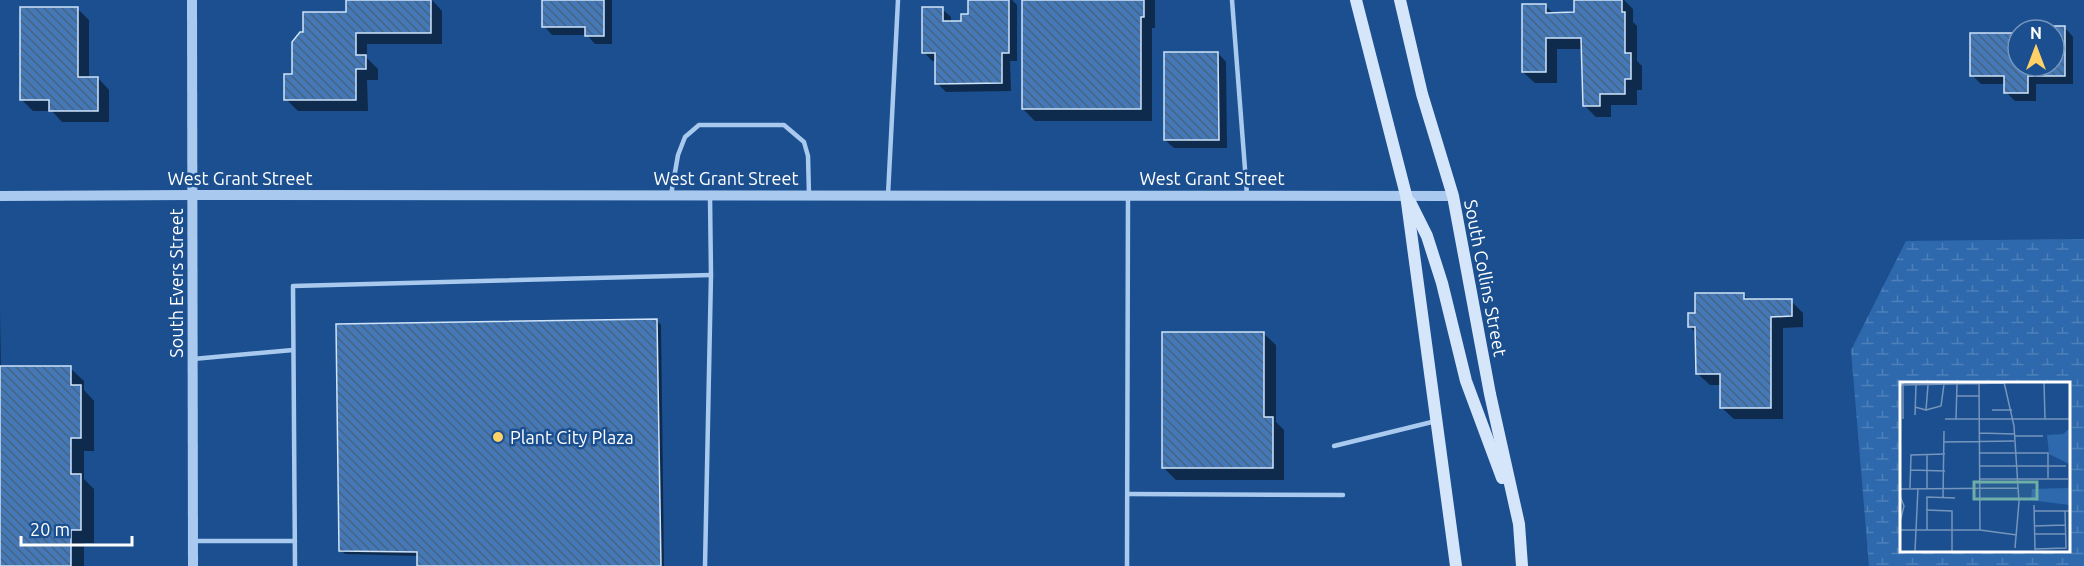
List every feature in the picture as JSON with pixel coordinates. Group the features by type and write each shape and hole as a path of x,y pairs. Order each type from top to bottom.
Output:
{"main road":[{"path":"1356,0 1406,195 1456,566"},
{"name":"South Collins Street","path":"1400,0 1422,94 1453,196 1490,394 1519,524 1522,566"},
{"path":"1406,195 1427,236 1442,283 1466,381 1519,524"}],"street":[{"name":"South Evers Street","path":"192,0 193,566"},
{"name":"West Grant Street","path":"0,196 1453,196"}],"lane":[{"path":"888,195 898,0"},
{"path":"1233,0 1247,195"},
{"path":"671,195 678,154 685,137 699,125 784,125 804,142 808,156 808,195"},
{"path":"705,566 711,275 710,195"},
{"path":"1127,566 1128,195"},
{"path":"295,566 293,286 711,275"},
{"path":"193,359 293,350"},
{"path":"1334,446 1436,421"},
{"path":"1128,494 1343,495"},
{"path":"193,541 295,541"}],"green space":[{"path":"2084,239 2084,566 1869,566 1851,350 1906,241"}],"building":[{"path":"346,0 431,0 431,33 356,33 356,55 366,55 366,69 356,69 356,100 284,100 284,74 292,74 292,42 300,32 303,32 303,12 346,12"},
{"path":"542,0 604,0 604,36 585,36 585,27 542,27"},
{"path":"968,0 1009,0 1009,53 1002,53 1002,83 935,84 935,53 922,53 922,7 943,7 943,21 961,21 961,14 968,14"},
{"path":"1022,0 1144,0 1144,17 1141,17 1141,109 1022,109"},
{"path":"1574,0 1622,0 1622,12 1625,12 1625,53 1631,53 1631,79 1625,79 1625,94 1600,94 1600,106 1583,106 1581,38 1546,38 1546,72 1522,72 1522,4 1546,4 1546,13 1574,12"},
{"path":"20,7 78,7 78,77 98,77 98,111 49,111 49,100 20,100"},
{"path":"1970,33 2006,33 2006,78 2028,78 2028,93 2004,93 2004,76 1970,76"},
{"path":"1164,52 1218,52 1219,140 1164,140"},
{"path":"1695,293 1744,293 1744,299 1792,299 1792,316 1771,317 1771,408 1720,408 1720,374 1696,374 1695,327 1688,327 1688,313 1695,313"},
{"name":"Plant City Plaza","path":"657,319 661,566 417,566 417,552 339,551 336,324"},
{"path":"1162,332 1264,332 1264,417 1273,417 1273,468 1162,468"},
{"path":"0,366 71,366 71,385 81,385 81,438 71,438 71,474 81,474 81,530 71,530 71,566 0,566"}],"place":[{"name":"Plant City Plaza","path":"498,437"}]}
